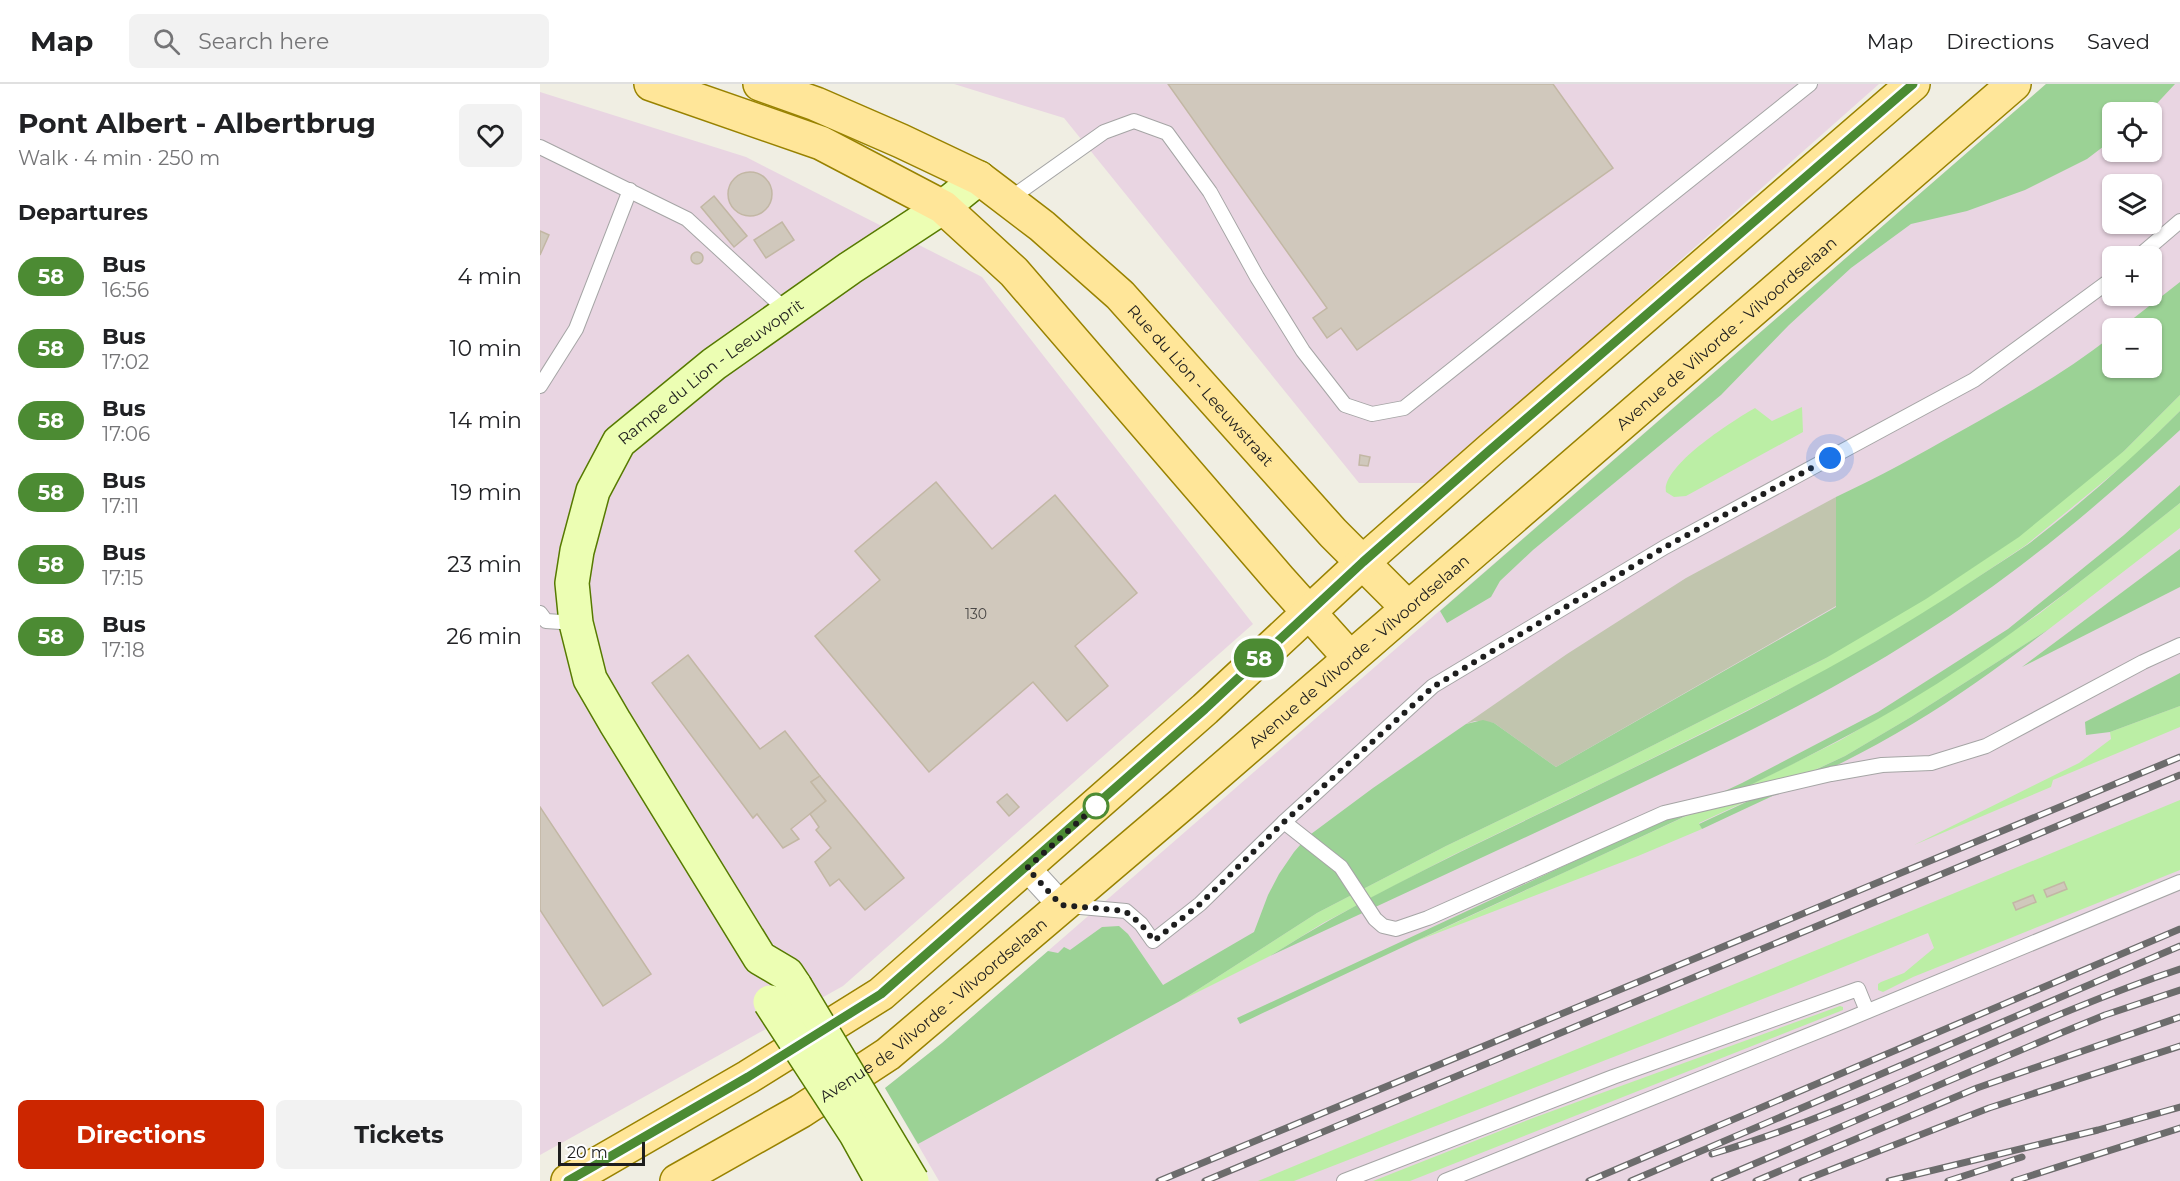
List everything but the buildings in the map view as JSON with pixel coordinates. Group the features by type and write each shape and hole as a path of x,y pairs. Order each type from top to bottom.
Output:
{"main road":[{"path":"651,84 821,143 943,207 1014,272 1309,614 1350,658"},
{"name":"Rue du Lion - Leeuwstraat","path":"760,84 816,104 979,178 1042,226 1120,295 1333,533 1408,608"},
{"path":"568,1181 748,1077 881,994 1027,868 1309,614 1363,562 1913,84"},
{"name":"Avenue de Vilvorde - Vilvoordselaan","path":"677,1181 801,1111 888,1054 1182,804 2014,84"},
{"name":"Rampe du Lion - Leeuwoprit","path":"912,1181 783,994 763,990 760,957 590,679 576,623 572,583 593,491 619,442 714,364 943,207 979,178"},
{"name":"Rampe du Lion - Leeuwoprit","path":"783,994 882,1181"}],"street":[{"path":"1027,868 1061,905"}],"lane":[{"path":"1008,200 1104,132 1134,121 1167,133 1210,192 1257,277 1303,351 1346,405 1371,414 1404,408 1810,84"},
{"path":"540,147 687,219 788,312"},
{"path":"540,386 576,329 630,190"},
{"path":"2151,246 2180,221"},
{"path":"1061,905 1125,911 1141,924 1154,941 1200,904 1284,822 1433,687 1665,547 1974,380 2102,286"},
{"path":"540,613 546,621 576,623"},
{"path":"1284,822 1341,867 1375,919 1383,927 1396,929 1428,918 1664,813 1841,772 1882,765 1931,763 1986,746 2143,662 2180,645"},
{"path":"1445,1181 2180,882"},
{"path":"1344,1181 1614,1077 1858,989 1867,1011"}],"shaded area":[{"path":"954,84 1879,84 1429,483 1359,483 1064,118"},
{"path":"2046,84 2180,84 2180,1181 939,1181 885,1088 942,1043"},
{"path":"540,92 746,157 982,277 1253,624 843,986 540,1155"},
{"path":"1836,497 1836,606 1556,767 1494,723 1475,721 1466,724 1567,654 1686,578"}],"green space":[{"path":"2046,84 2175,84 2158,102 2102,102 2102,148 2087,159 2025,190 1967,211 1911,224 1851,268 1789,325 1721,395 1533,550 1500,581 1491,597 1447,623 1440,611"},
{"path":"2180,282 2180,395 2124,451 2019,537 1926,599 1826,658 1612,766 1446,846 1317,913 1180,1001 918,1144 885,1088 942,1043 1048,951 1058,953 1064,947 1070,950 1102,927 1119,926 1128,934 1163,985 1254,932 1279,874 1307,837 1466,724 1483,720 1494,723 1556,767 1836,607 1836,497 2020,398 2102,343 2102,378 2162,378 2162,318 2134,318 2149,306 2162,306 2162,296"},
{"path":"2180,395 2180,411 2131,459 2026,545 1932,608 1831,668 1617,776 1451,856 1323,923 1270,956 1180,1001 1317,913 1446,846 1612,766 1826,658 2124,451"},
{"path":"1802,407 1803,432 1686,496 1674,497 1666,492 1668,481 1686,457 1745,414 1755,408 1772,421"},
{"path":"2180,411 2180,430 2088,512 1957,612 1885,657 1809,700 1691,759 1270,956 1354,906 1707,732 1884,636 2027,545 2106,481"},
{"path":"2180,485 2180,503 2079,583 1976,658 1864,727 1741,790 1240,1024 1237,1018 1742,783 1878,712 2008,629 2124,535"},
{"path":"2180,503 2180,528 2049,629 1845,756 1699,823 1702,829 1414,942 1695,812 1839,741 1904,703 2039,614"},
{"path":"2180,549 2180,587 2022,667"},
{"path":"2049,629 1966,690 1889,738 1810,779 1702,829 1699,824 1845,756"},
{"path":"2180,673 2180,706 2110,732 2086,735 2085,722"},
{"path":"2180,706 2180,727 2053,780 2051,787 1914,845 2079,763 2111,739 2110,732"},
{"path":"2180,800 2180,870 1913,977 1883,992 1878,990 1878,984 1904,973 1934,948 1928,933 1294,1181 1258,1181"},
{"path":"1840,1006 1843,1010 1410,1181 1373,1181 1533,1118"}],"railway":[{"path":"1159,1181 2180,757"},
{"path":"1205,1181 2180,775"},
{"path":"1589,1181 2180,929"},
{"path":"1631,1181 2180,946"},
{"path":"1712,1154 1831,1112 2062,1014 2180,969"},
{"path":"1714,1181 2061,1033 2105,1015 2180,990"},
{"path":"1756,1181 1977,1088 2180,1017"},
{"path":"1802,1181 1989,1108 2180,1046"},
{"path":"1889,1181 2098,1130 2180,1107"},
{"path":"2014,1181 2180,1128"},
{"path":"1948,1181 2022,1157"}],"bus line":[{"name":"58","path":"568,1181 748,1077 881,994 1027,868 1205,709 1363,562 1913,84"}],"route":[{"path":"1096,806 1098,804 1027,868 1061,905 1125,911 1141,924 1154,941 1200,904 1284,822 1433,687 1665,547 1830,458"}]}
